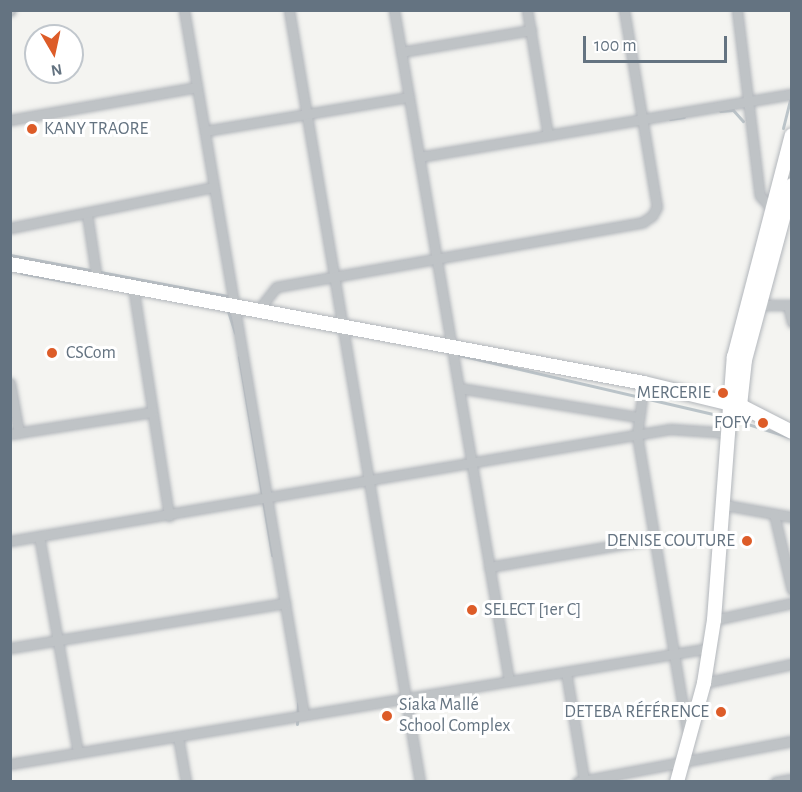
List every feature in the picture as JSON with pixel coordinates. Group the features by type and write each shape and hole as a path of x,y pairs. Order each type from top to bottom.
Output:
{"main road":[{"path":"677,782 689,746 704,683 714,620 731,431 745,360 783,212 792,135"},
{"path":"736,406 734,357 792,185"},
{"path":"10,264 259,309 452,349 644,383 736,406 792,432"}],"street":[{"path":"184,10 304,715"},
{"path":"289,10 420,782"},
{"path":"394,10 509,681"},
{"path":"527,10 548,135"},
{"path":"259,309 276,287 437,259 652,216 657,207 624,10"},
{"path":"736,10 745,102 760,196 783,212"},
{"path":"401,52 531,30"},
{"path":"10,120 197,87"},
{"path":"419,157 792,94"},
{"path":"205,131 409,97"},
{"path":"10,228 214,187"},
{"path":"87,214 98,279"},
{"path":"133,286 169,516"},
{"path":"759,305 790,305 792,323"},
{"path":"10,383 15,434 152,412"},
{"path":"644,383 637,435 671,654 689,746"},
{"path":"459,388 639,417"},
{"path":"10,541 169,516 267,496 369,482 670,429 731,431"},
{"path":"725,505 792,517"},
{"path":"774,514 792,590"},
{"path":"39,536 78,753"},
{"path":"489,567 653,539"},
{"path":"10,648 285,603"},
{"path":"714,620 792,603"},
{"path":"10,764 710,648"},
{"path":"704,683 792,664"},
{"path":"566,672 581,781 683,764 792,741"},
{"path":"178,736 186,782"},
{"path":"775,782 792,778"}],"waterway":[{"path":"783,128 791,95"},
{"path":"720,111 733,110 743,121"},
{"path":"670,119 684,117"},
{"path":"10,255 227,296 226,302"},
{"path":"21,273 79,284"},
{"path":"227,308 235,333"},
{"path":"455,354 726,417"},
{"path":"239,357 272,555"},
{"path":"738,421 789,437"},
{"path":"297,724 298,703"}],"place":[{"name":"KANY TRAORE","path":"32,129"},
{"name":"CSCom","path":"52,353"},
{"name":"MERCERIE","path":"723,393"},
{"name":"FOFY","path":"763,423"},
{"name":"DENISE COUTURE","path":"747,541"},
{"name":"SELECT [1er C]","path":"472,610"},
{"name":"DETEBA RÉFÉRENCE","path":"721,712"},
{"name":"Siaka Mallé School Complex","path":"387,716"}]}
